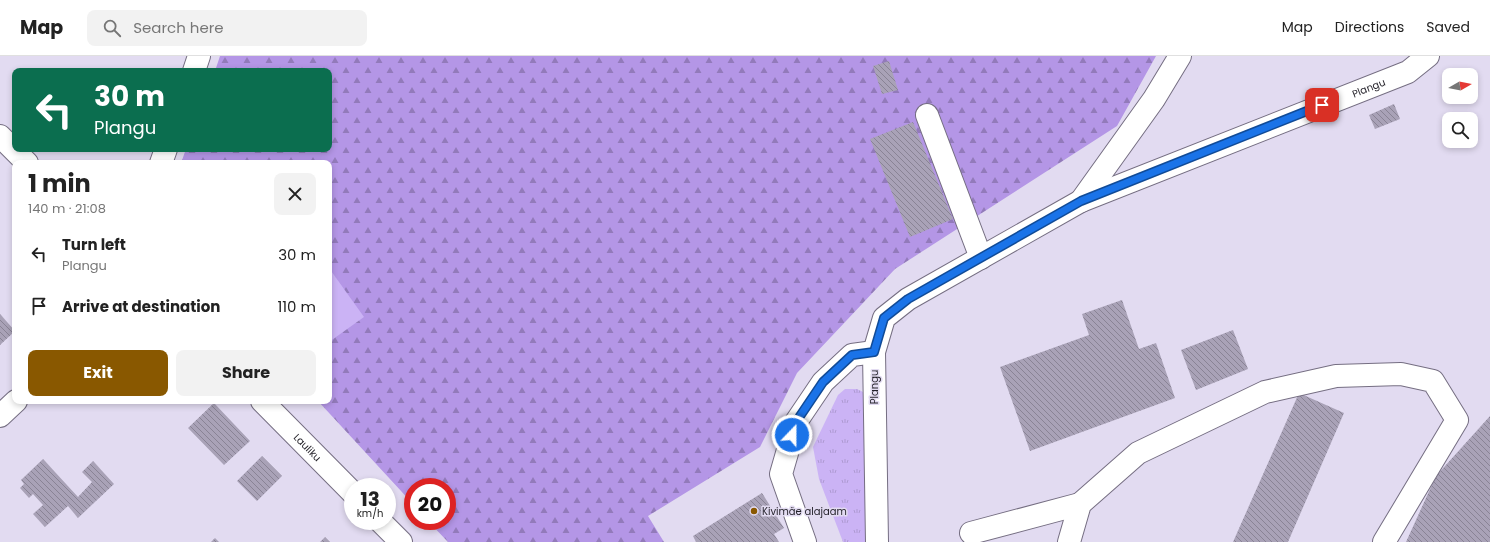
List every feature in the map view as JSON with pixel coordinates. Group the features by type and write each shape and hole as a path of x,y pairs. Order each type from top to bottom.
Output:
{"street":[{"path":"195,68 199,56"},
{"name":"Plangu","path":"1081,201 1154,99 1180,56"},
{"name":"Plangu","path":"877,542 874,352 884,318 908,299 1081,201 1408,72 1428,56"},
{"path":"926,115 981,258"},
{"path":"0,136 12,148"},
{"path":"16,152 24,160"},
{"path":"806,542 781,474 796,422 823,382 852,355 874,352"},
{"path":"971,533 1080,504 1138,453 1265,392 1336,376 1401,374 1433,381 1457,420 1384,542"},
{"path":"0,416 13,404"},
{"name":"Lauliku","path":"265,404 344,484"},
{"path":"1069,542 1080,504"},
{"path":"389,530 401,542"}],"green space":[{"path":"220,56 1156,56 1117,126 895,269 797,373 760,447 648,516 664,542 448,542 437,530 456,530 456,478 404,478 404,494 396,486 396,478 389,478 321,404 332,404 332,160 182,160 185,152 332,152 332,68 216,68"},
{"path":"332,272 364,317 332,340"},
{"path":"845,389 857,389 863,392 867,462 867,542 843,542 819,479 813,447 838,395"}],"building":[{"path":"889,61 898,90 882,94 873,66"},
{"path":"1394,104 1400,119 1375,129 1369,115"},
{"path":"913,122 953,219 910,237 870,139"},
{"path":"1122,300 1139,349 1156,343 1175,398 1030,451 1000,367 1089,335 1082,314"},
{"path":"0,314 12,328 12,334 0,345"},
{"path":"1233,330 1248,369 1196,390 1181,350"},
{"path":"1299,393 1344,413 1288,542 1233,542"},
{"path":"213,404 215,404 250,441 224,465 188,428"},
{"path":"1490,416 1490,542 1406,542 1436,476"},
{"path":"262,456 282,476 257,501 237,481"},
{"path":"43,459 78,497 92,482 82,472 93,461 114,484 78,518 68,506 45,527 33,514 43,505 33,494 29,498 20,488 24,484 21,480"},
{"name":"Kivimäe alajaam","path":"762,493 784,528 774,534 779,542 696,542 693,536"},
{"path":"325,537 330,542 320,542"},
{"path":"215,538 219,542 211,542"}],"place":[{"name":"Kivimäe alajaam","path":"754,511"}],"route":[{"path":"792,435 796,422 823,382 852,355 874,352 884,318 908,299 1081,201 1322,105"}]}
